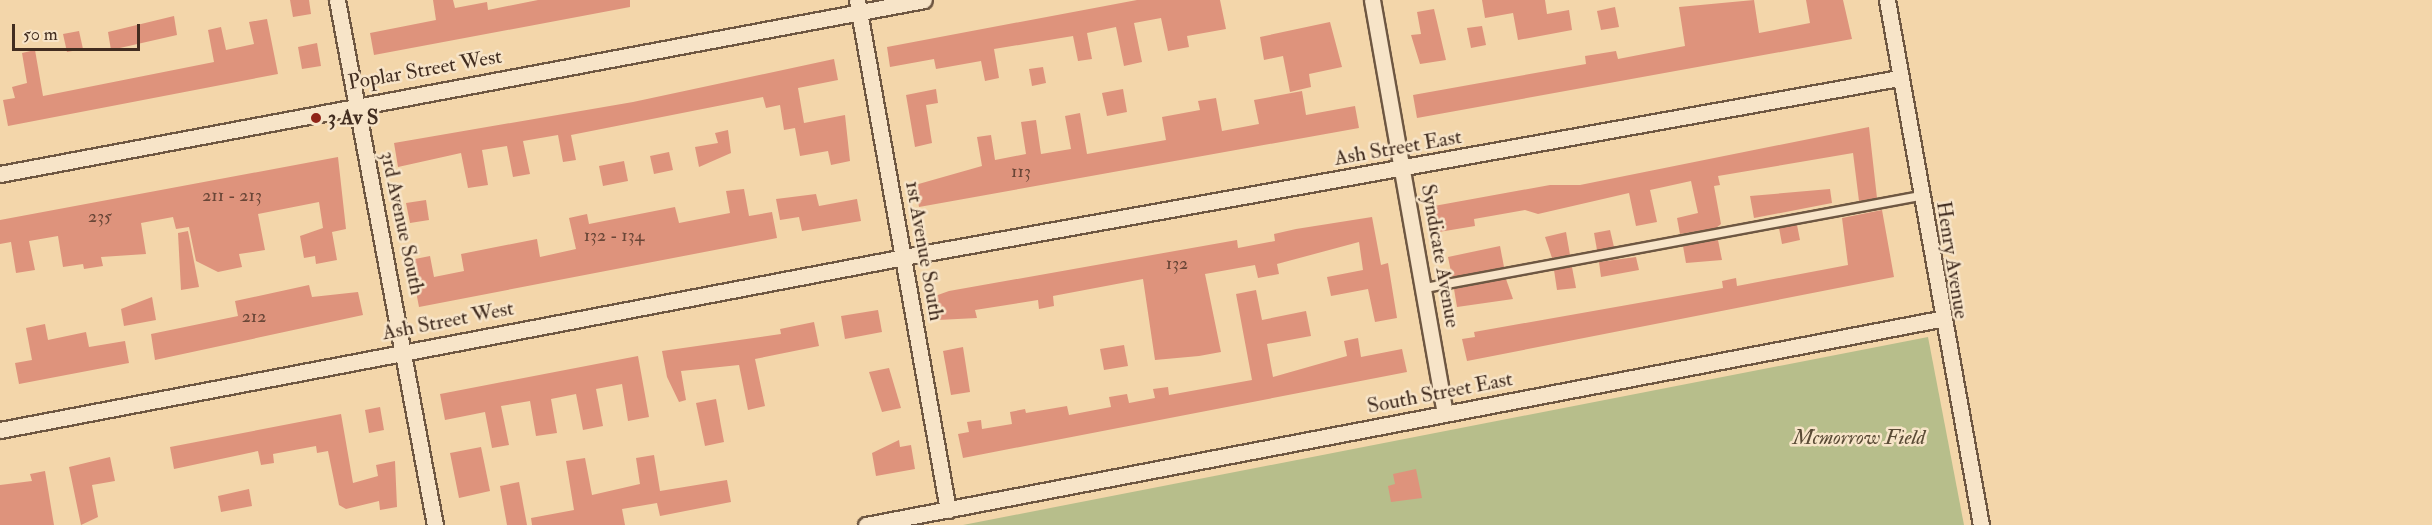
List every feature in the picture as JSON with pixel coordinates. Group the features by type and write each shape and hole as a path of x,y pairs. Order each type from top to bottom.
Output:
{"street":[{"name":"3rd Avenue South","path":"337,0 406,350 435,525"},
{"name":"Poplar Street West","path":"0,174 858,6 924,0"},
{"name":"Syndicate Avenue","path":"1372,0 1425,288 1445,413"},
{"name":"Henry Avenue","path":"1887,0 1940,319 1981,525"},
{"name":"1st Avenue South","path":"858,6 948,510"},
{"name":"Ash Street East","path":"904,257 1899,78"},
{"name":"Ash Street West","path":"0,430 406,350 904,257"},
{"name":"South Street East","path":"866,525 1940,319"}],"lane":[{"path":"1425,288 1920,196"}],"green space":[{"name":"Mcmorrow Field","path":"1928,337 1964,525 963,525"}],"building":[{"path":"290,0 309,0 311,14 293,17"},
{"path":"433,0 453,0 455,8 487,2 488,10 538,0 630,0 630,7 374,55 370,33 436,20"},
{"path":"1137,0 1220,0 1226,29 1187,36 1189,47 1168,51 1161,18 1134,23 1142,62 1124,66 1116,27 1087,33 1092,59 1078,61 1073,36 994,49 999,78 985,81 981,61 936,69 934,59 890,67 887,47"},
{"path":"1482,0 1545,0 1547,14 1569,10 1572,30 1518,40 1513,13 1485,18"},
{"path":"1754,0 1759,33 1810,23 1806,0 1843,0 1852,39 1417,118 1413,95 1586,64 1585,56 1616,51 1618,59 1685,46 1679,7"},
{"path":"1615,7 1619,27 1601,30 1597,11"},
{"path":"1434,9 1446,60 1420,64 1411,35 1421,34 1417,12"},
{"path":"174,16 177,35 111,50 108,32"},
{"path":"267,19 278,74 8,126 3,100 15,98 12,87 27,83 22,53 35,50 43,96 214,62 208,30 221,27 226,50 254,44 249,22"},
{"path":"1330,22 1342,67 1309,74 1311,87 1290,92 1283,56 1264,60 1260,37"},
{"path":"1482,26 1486,45 1471,48 1467,28"},
{"path":"79,31 83,49 67,52 63,34"},
{"path":"317,43 321,66 302,69 298,47"},
{"path":"834,59 838,80 798,88 804,123 845,115 850,161 831,165 828,151 800,156 795,128 784,130 780,105 766,108 763,97 571,135 576,160 563,162 558,135 523,141 530,174 513,177 507,146 482,150 488,185 468,188 461,153 398,167 394,143 633,102"},
{"path":"1043,67 1046,83 1032,86 1029,69"},
{"path":"936,89 938,103 926,105 932,143 915,147 906,95"},
{"path":"1123,89 1127,112 1107,116 1102,93"},
{"path":"1302,91 1306,115 1355,106 1359,128 919,207 915,185 982,166 977,137 991,135 995,160 1026,154 1021,122 1036,120 1041,154 1071,149 1065,116 1080,113 1087,154 1166,140 1162,117 1200,110 1198,101 1216,98 1222,131 1259,124 1254,100"},
{"path":"1869,127 1877,198 1859,201 1853,153 1718,176 1720,185 1714,186 1721,224 1716,228 1680,234 1677,218 1698,213 1691,181 1650,190 1657,222 1636,226 1629,193 1538,214 1525,210 1474,219 1475,226 1439,232 1434,206 1550,185 1580,185"},
{"path":"728,130 731,153 699,167 695,147 718,143 715,133"},
{"path":"669,152 673,170 654,174 650,156"},
{"path":"338,157 346,229 332,232 337,260 316,264 315,256 304,258 300,236 323,228 319,202 258,214 265,250 239,254 242,267 218,272 196,261 189,227 176,229 173,217 141,223 146,254 101,257 103,266 84,269 83,264 63,267 58,236 29,241 35,270 16,273 11,242 0,244 0,220"},
{"path":"624,161 628,181 603,186 599,166"},
{"path":"744,189 749,216 772,212 777,238 419,307 410,260 430,256 434,277 464,271 461,254 537,239 540,257 576,249 569,218 587,214 589,224 675,207 679,223 730,213 726,191"},
{"path":"1830,189 1832,203 1754,218 1750,196"},
{"path":"816,194 819,206 857,199 861,221 802,231 799,217 780,220 776,199"},
{"path":"426,200 429,220 410,223 406,203"},
{"path":"1882,210 1894,277 1467,361 1462,339 1475,337 1474,332 1723,288 1722,281 1736,278 1737,286 1848,265 1842,218"},
{"path":"1372,217 1381,265 1388,263 1397,318 1375,322 1368,289 1331,296 1327,277 1363,270 1359,242 1277,264 1279,274 1258,278 1255,265 1205,274 1221,352 1155,360 1143,279 1053,296 1054,306 1039,309 1038,300 975,310 977,318 938,320 935,296 949,291 1237,240 1238,248 1275,241 1274,234"},
{"path":"1797,225 1800,240 1782,244 1779,228"},
{"path":"1610,230 1614,247 1597,250 1594,233"},
{"path":"188,231 199,287 181,290 178,233"},
{"path":"1566,232 1570,255 1552,258 1545,237"},
{"path":"1718,240 1722,260 1686,263 1683,246"},
{"path":"1500,246 1504,267 1452,277 1448,257"},
{"path":"1636,257 1639,270 1601,277 1599,262"},
{"path":"1572,267 1576,288 1557,290 1554,270"},
{"path":"1506,279 1513,299 1457,307 1454,289"},
{"path":"309,285 312,297 358,292 363,315 155,360 151,334 238,316 235,301"},
{"path":"1256,290 1262,320 1306,311 1311,336 1267,344 1273,377 1347,356 1344,341 1358,338 1361,357 1402,349 1407,372 963,458 958,434 969,432 967,422 981,420 982,429 1012,424 1010,412 1025,409 1026,413 1067,406 1069,415 1111,407 1109,397 1127,394 1129,403 1155,398 1153,389 1168,387 1169,395 1252,380 1236,294"},
{"path":"152,297 156,320 124,326 121,309"},
{"path":"878,310 882,332 845,339 841,316"},
{"path":"814,322 819,346 755,359 765,406 748,410 739,365 681,371 686,400 679,402 667,377 662,351 781,334 780,329"},
{"path":"45,324 48,340 86,332 89,347 125,341 129,363 19,384 15,363 32,360 26,328"},
{"path":"1124,345 1128,366 1104,370 1100,349"},
{"path":"963,347 970,392 951,395 943,351"},
{"path":"638,356 649,417 628,421 622,384 596,389 603,426 583,430 576,394 551,399 557,433 536,436 530,401 501,406 509,445 492,448 485,412 445,420 440,394"},
{"path":"889,368 901,408 882,412 869,372"},
{"path":"716,399 724,442 705,446 696,403"},
{"path":"380,407 384,430 369,433 365,410"},
{"path":"341,414 353,483 378,476 376,465 395,461 397,507 380,510 379,501 346,509 339,505 328,451 317,453 316,446 273,454 274,463 261,465 258,451 174,469 170,447"},
{"path":"899,440 900,447 911,445 915,469 876,476 872,453"},
{"path":"481,447 490,491 459,498 450,453"},
{"path":"654,455 660,491 727,480 731,502 660,516 657,503 622,509 625,525 532,525 531,518 574,510 566,461 585,458 592,495 640,484 636,458"},
{"path":"110,457 115,481 92,485 98,517 81,525 69,467"},
{"path":"1416,469 1422,498 1391,502 1388,486 1395,484 1393,474"},
{"path":"45,471 54,525 0,525 0,485 32,481 30,474"},
{"path":"519,482 527,525 507,525 500,486"},
{"path":"249,489 252,506 221,512 218,496"}],"place":[{"name":"3 Av S","path":"316,118"}]}
